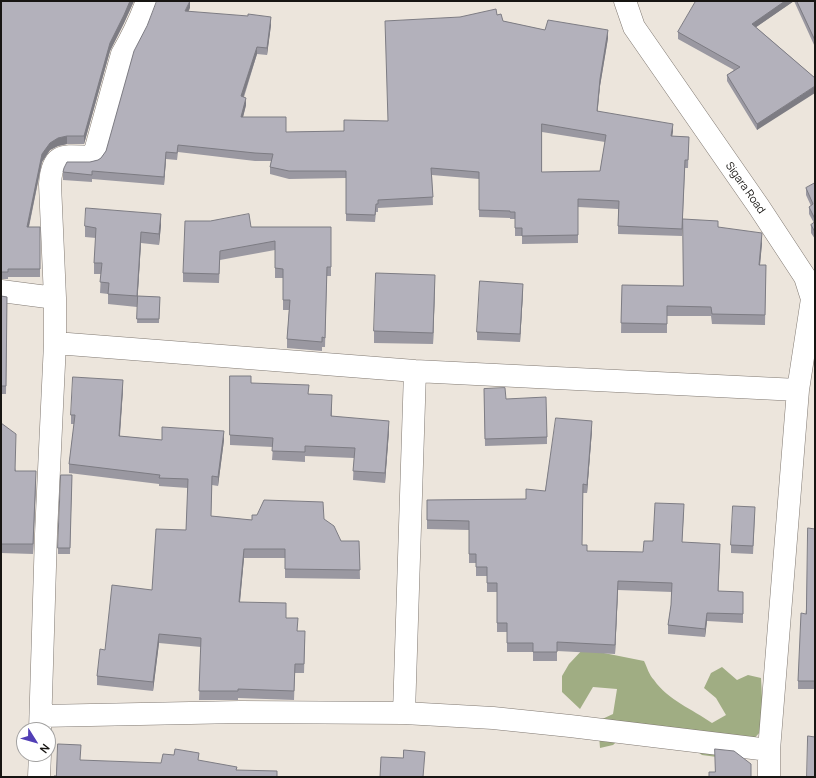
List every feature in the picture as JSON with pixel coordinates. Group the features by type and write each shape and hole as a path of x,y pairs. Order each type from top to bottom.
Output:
{"street":[{"path":"40,722 46,534 55,343 55,298 50,184 51,171 58,160 64,156 91,157 94,155 122,54 131,39 147,1"},
{"name":"Sigara Road","path":"625,1 634,27 759,207 805,277 812,299 798,390 769,750 769,777"},
{"path":"1,291 55,298"},
{"path":"55,343 416,371 798,390"},
{"path":"404,713 416,371"},
{"path":"56,722 240,712 404,713 493,718 555,724 769,750"},
{"path":"39,777 40,762"}],"green space":[{"path":"584,648 644,661 652,678 666,693 673,699 712,723 726,715 716,698 704,688 711,673 722,667 737,680 748,675 761,678 762,697 773,718 749,744 732,759 702,755 681,739 632,728 613,745 600,748 598,721 613,714 617,689 593,687 580,709 562,692 562,676 569,664"}],"building":[{"path":"1,1 130,1 110,43 84,136 67,136 58,138 50,143 42,154 27,227 40,227 40,269 8,269 8,272 1,272"},
{"path":"157,1 190,1 185,11 248,16 248,14 271,17 267,48 257,47 241,96 246,98 241,117 286,117 286,132 344,131 344,120 388,121 385,21 460,17 496,9 497,15 501,14 503,21 545,30 548,20 608,30 600,79 597,111 673,124 671,136 689,137 688,160 685,160 682,229 618,226 619,201 578,199 578,235 522,236 522,228 515,228 515,212 479,210 479,172 431,168 433,197 378,200 375,215 346,214 346,171 289,171 270,167 273,154 178,145 177,153 166,152 164,177 92,171 92,175 63,172 67,162 90,162 98,160 106,151 134,51 147,26","holes":["542,124 606,135 600,171 542,172"]},
{"path":"696,1 785,1 752,24 815,78 815,86 757,124 727,75 740,67 678,32"},
{"path":"797,1 815,1 815,40"},
{"path":"815,183 815,219 809,207 813,204 806,188"},
{"path":"86,208 161,214 159,234 141,232 137,296 108,294 109,283 100,282 102,263 94,263 96,228 85,226"},
{"path":"249,214 251,227 331,227 331,267 327,267 325,338 322,337 322,342 287,339 290,300 283,300 283,269 275,268 275,241 220,251 219,274 183,273 185,221 210,221"},
{"path":"683,219 718,221 718,227 762,233 759,265 766,265 765,315 712,314 711,307 667,306 667,324 621,323 622,285 683,286"},
{"path":"815,222 815,232 811,225"},
{"path":"376,273 435,275 433,333 374,331"},
{"path":"480,281 523,284 520,334 477,332"},
{"path":"1,296 7,297 6,386 1,386"},
{"path":"138,296 160,297 159,319 137,319"},
{"path":"230,376 251,376 251,383 309,385 308,394 332,395 331,416 389,421 385,473 353,471 355,448 305,446 305,452 272,451 273,438 230,435"},
{"path":"73,377 123,380 119,436 162,440 162,427 224,431 218,477 212,476 211,516 252,520 252,515 257,515 264,500 323,502 324,519 334,526 341,541 359,541 360,570 285,569 285,549 244,549 239,602 286,603 286,618 298,618 297,631 305,631 304,664 295,664 294,691 238,689 238,691 199,691 201,638 159,634 153,682 97,676 100,649 105,650 112,585 152,590 156,529 186,530 188,479 159,478 160,475 69,464 75,415 71,415"},
{"path":"505,388 506,399 546,397 547,437 485,439 484,389"},
{"path":"556,418 592,421 587,485 583,484 582,545 587,545 587,551 643,552 644,541 653,541 655,503 684,504 682,542 720,544 718,591 743,592 743,614 707,613 705,629 668,625 672,583 618,581 615,645 557,642 557,652 533,652 533,643 507,643 507,623 497,623 497,583 487,583 487,567 476,567 476,554 469,554 469,521 427,520 427,500 526,499 526,489 545,491"},
{"path":"1,423 16,434 15,471 36,471 33,544 1,544"},
{"path":"61,475 72,475 70,548 58,548"},
{"path":"733,506 755,507 753,546 731,545"},
{"path":"808,528 815,529 815,681 798,681 801,613 806,614"},
{"path":"808,736 815,737 815,777 807,777"},
{"path":"58,744 81,745 80,760 161,763 163,754 174,755 175,749 199,753 198,760 237,767 236,770 277,771 277,777 54,777 56,776"},
{"path":"715,749 734,751 751,764 751,777 709,777 709,772 715,772"},
{"path":"404,750 425,752 423,777 380,777 381,757 403,758"}]}
